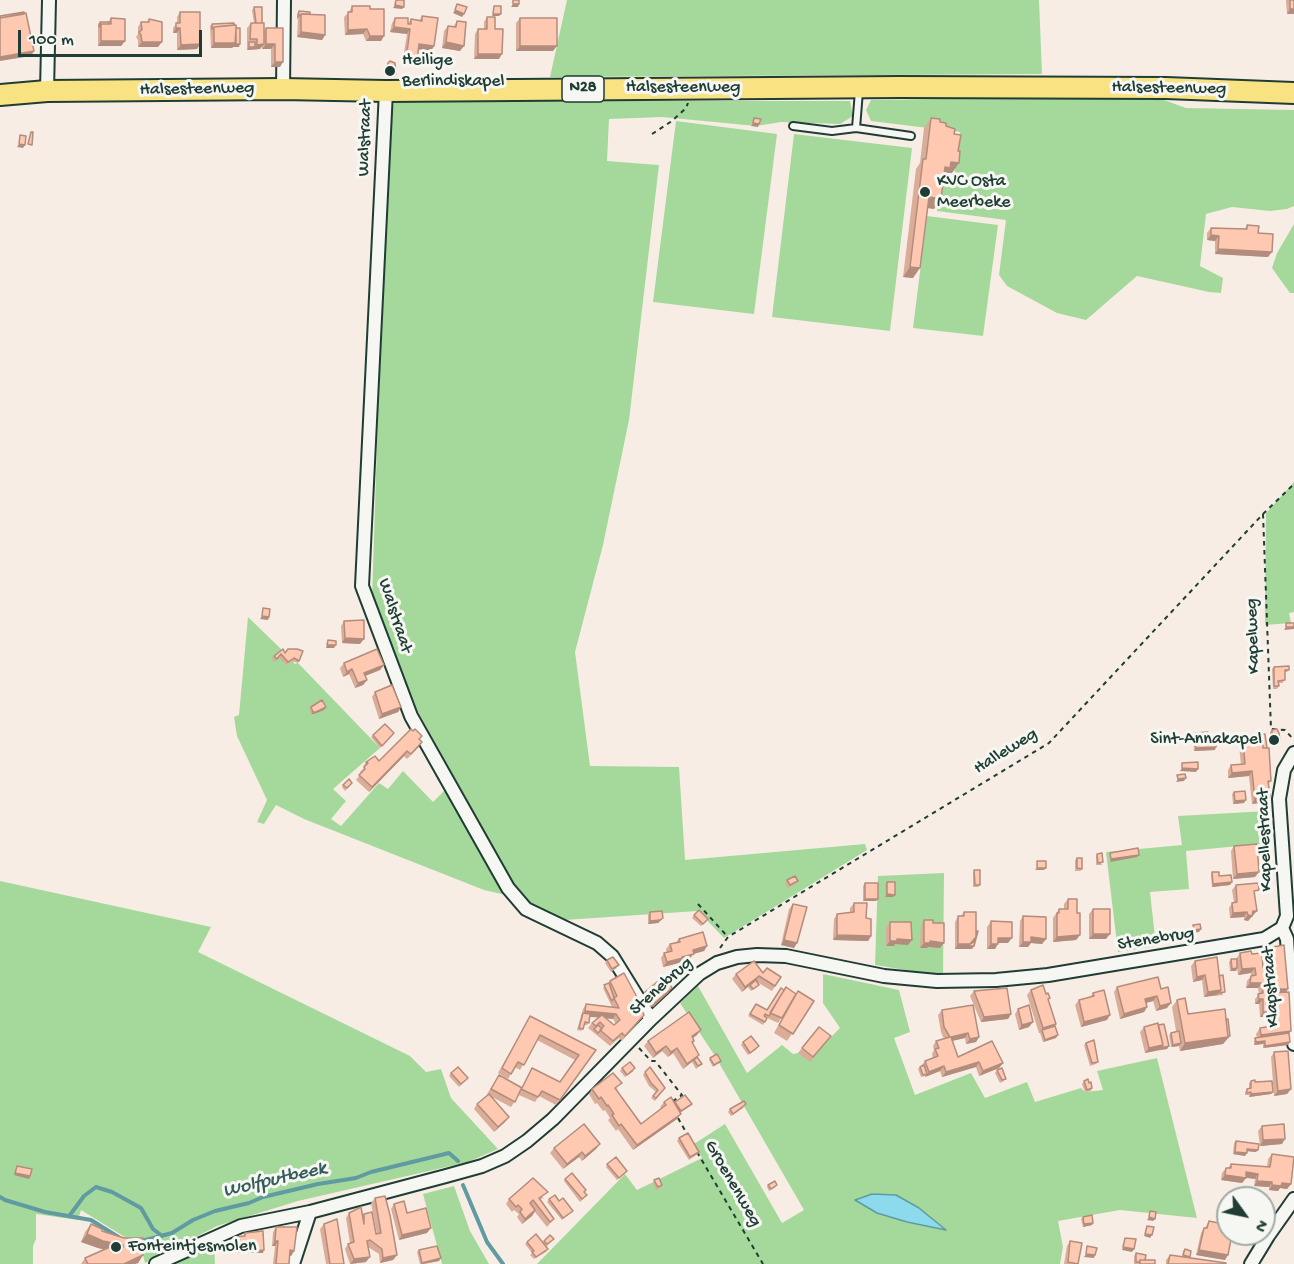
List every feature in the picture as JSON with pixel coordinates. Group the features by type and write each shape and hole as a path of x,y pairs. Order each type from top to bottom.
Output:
{"main road":[{"name":"Halsesteenweg","path":"0,95 47,91 690,88 1166,88 1294,93"}],"street":[{"path":"47,91 49,0"},
{"path":"284,0 284,89"},
{"name":"Walstraat","path":"386,91 362,586 411,716 508,888 526,909 597,943 612,956 651,1019"},
{"name":"Kapellestraat","path":"1282,928 1287,916 1287,906 1279,799 1284,770 1294,753"},
{"name":"Stenebrug","path":"156,1264 242,1226 310,1212 446,1176 482,1166 505,1156 553,1119 651,1019 699,974 717,963 747,956 786,956 884,976 937,981 996,980 1048,975 1249,943 1274,935 1282,928"},
{"name":"Klapstraat","path":"1282,928 1287,939 1294,1044"},
{"path":"1251,1264 1294,1198"},
{"path":"293,1264 310,1212"}],"lane":[{"path":"855,128 860,88"},
{"path":"792,126 832,131 855,128 911,136"}],"path":[{"path":"652,134 672,121 686,108 690,88"},
{"name":"Halleweg","path":"728,937 1048,743 1263,514 1294,484"},
{"name":"Kapelweg","path":"1263,514 1271,729 1285,730 1294,740"},
{"path":"698,904 728,937 719,950 717,963"},
{"path":"631,1039 651,1061 656,1061 682,1095 670,1103"},
{"name":"Groenenweg","path":"675,1113 692,1142"},
{"name":"Groenenweg","path":"697,1151 763,1264"}],"green space":[{"path":"567,0 1039,0 1042,74 550,77"},
{"path":"1153,96 1186,108 1294,110 1294,206 1270,211 1232,207 1206,214 1200,266 1223,278 1221,293 1137,276 1086,320 1057,313 1007,286 999,275 1006,220 937,211 941,180 953,182 960,132 871,121 866,110 871,100"},
{"path":"399,101 850,101 853,116 840,124 781,122 756,126 662,117 609,119 607,161 659,165 629,420 603,545 575,652 590,766 679,767 685,860 865,844 867,850 724,938 698,911 564,920 548,914 524,897 515,886 416,708 372,599 392,109 394,103"},
{"path":"676,121 777,134 754,314 653,302"},
{"path":"794,134 912,148 890,331 772,317"},
{"path":"927,216 998,225 983,336 913,328"},
{"path":"1294,224 1294,293 1290,293 1272,268 1277,253"},
{"path":"1294,482 1294,612 1289,613 1291,623 1265,625 1266,513"},
{"path":"248,617 294,664 298,663 380,748 333,789 346,801 331,819 341,826 379,783 388,789 403,771 433,802 446,789 506,895 484,890 304,819 276,805 264,824 257,822 267,800 237,736 234,717 239,715"},
{"path":"1268,811 1271,843 1186,851 1189,889 1150,892 1156,946 1118,952 1106,852 1182,845 1178,816"},
{"path":"944,873 943,976 875,965 878,876"},
{"path":"0,881 211,927 198,952 410,1056 426,1072 441,1069 451,1098 498,1149 468,1162 298,1201 217,1226 145,1263 141,1247 81,1210 78,1220 36,1214 33,1264 0,1264"},
{"path":"823,974 899,990 910,1032 894,1038 915,1095 971,1073 985,1098 1027,1082 1035,1102 1081,1088 1085,1092 1103,1090 1097,1071 1157,1058 1197,1218 1120,1210 1058,1221 1063,1247 1060,1264 537,1264 625,1174 637,1190 702,1158 694,1144 725,1124 782,1223 804,1210 715,1056 680,1003 698,986 747,1073 782,1045 793,1054 798,1053 827,1041 840,1028 823,1003"},
{"path":"454,1186 470,1231 489,1264 442,1264 423,1194"},
{"path":"214,1245 215,1264 174,1264"}],"water":[{"path":"872,1194 896,1195 919,1208 946,1230 877,1213 855,1200"}],"building":[{"path":"396,0 404,0 404,7 395,5"},
{"path":"513,0 519,0 519,4 513,4"},
{"path":"1290,0 1294,0 1294,9 1290,9"},
{"path":"457,4 467,7 464,14 455,10"},
{"path":"352,6 384,9 384,36 370,36 367,29 348,30 348,12 352,12"},
{"path":"494,6 501,6 501,14 493,14"},
{"path":"254,7 262,7 262,23 256,23"},
{"path":"299,11 310,12 310,14 301,14 298,17"},
{"path":"24,12 24,14 0,18 0,16"},
{"path":"180,12 200,12 200,44 181,45 180,28 176,28 176,23 180,23"},
{"path":"26,13 34,51 0,57 0,18"},
{"path":"301,14 325,15 325,35 301,32"},
{"path":"422,16 438,18 434,46 419,44 417,61 406,60 410,29 394,27 395,18 408,18 408,24 411,24 411,19 422,21"},
{"path":"487,17 495,17 495,29 503,29 502,54 478,54 478,29 487,29"},
{"path":"111,18 125,19 125,41 101,41 101,24 111,24"},
{"path":"520,18 557,18 557,46 520,46"},
{"path":"149,19 162,22 162,42 142,42 139,32 142,30 141,22 149,22"},
{"path":"457,21 466,22 464,46 446,42 448,26 456,27"},
{"path":"234,23 234,25 212,29 212,24"},
{"path":"251,23 264,23 264,44 257,45 257,39 250,39"},
{"path":"236,25 236,43 214,43 214,27"},
{"path":"236,28 240,28 240,44 235,44"},
{"path":"266,28 283,28 283,62 275,62 275,44 266,44"},
{"path":"249,42 255,42 255,47 249,47"},
{"name":"Heilige Berlindiskapel","path":"390,61 395,63 396,74 387,74"},
{"path":"754,118 761,119 759,124 753,123"},
{"name":"KVC Osta Meerbeke","path":"931,118 940,119 940,122 946,123 946,126 955,129 954,134 961,135 958,151 960,151 959,163 951,162 950,168 945,167 941,199 929,197 920,268 910,267 923,159 926,159"},
{"path":"31,132 33,132 32,145 28,144"},
{"path":"20,135 26,136 25,145 19,144"},
{"path":"1247,225 1259,226 1258,233 1273,234 1272,252 1218,249 1219,236 1211,235 1211,228 1247,229"},
{"path":"263,608 270,609 269,617 262,616"},
{"path":"364,620 364,639 345,638 344,621"},
{"path":"1286,623 1294,623 1294,627 1286,627"},
{"path":"328,640 336,641 336,645 327,645"},
{"path":"283,649 285,653 288,649 303,651 299,661 294,658 288,662 281,654 277,659 274,656"},
{"path":"377,649 384,665 364,673 367,680 358,683 352,669 347,672 344,663"},
{"path":"1289,666 1289,670 1285,670 1285,680 1278,681 1279,686 1274,686 1274,667"},
{"path":"392,685 401,707 382,714 375,692"},
{"path":"322,700 326,707 313,712 311,707"},
{"path":"385,724 394,733 382,746 373,735"},
{"path":"411,729 413,731 415,729 422,736 419,739 422,742 411,754 407,751 372,787 359,775 365,769 368,763 366,762 375,756 379,761"},
{"path":"1277,729 1280,741 1278,743 1272,742 1272,730"},
{"path":"1262,731 1263,748 1269,748 1270,797 1255,799 1252,771 1232,773 1231,765 1245,764 1243,740 1251,739 1250,735"},
{"path":"1208,732 1208,737 1216,737 1216,747 1196,748 1195,733"},
{"path":"1262,734 1265,734 1267,748 1263,748"},
{"path":"1198,762 1198,769 1182,768 1182,763"},
{"path":"1185,774 1186,778 1178,779 1177,775"},
{"path":"349,779 352,783 347,788 343,785"},
{"path":"1245,791 1246,800 1235,801 1234,792"},
{"path":"1257,844 1259,872 1237,874 1234,846"},
{"path":"1138,848 1139,855 1111,859 1110,853"},
{"path":"1102,853 1103,862 1098,863 1097,854"},
{"path":"1077,858 1082,858 1082,869 1077,868"},
{"path":"1037,861 1046,861 1046,868 1037,868"},
{"path":"974,870 980,870 980,885 975,885"},
{"path":"1212,872 1219,872 1219,876 1231,875 1232,882 1213,884"},
{"path":"795,876 798,881 790,885 787,880"},
{"path":"887,882 895,882 895,895 887,894"},
{"path":"865,883 878,883 878,899 865,899"},
{"path":"1258,883 1259,890 1254,891 1257,911 1253,911 1252,916 1247,912 1233,913 1232,903 1237,902 1236,885"},
{"path":"1068,899 1077,899 1077,913 1080,913 1080,935 1057,937 1057,913 1059,909 1068,909"},
{"path":"854,903 867,903 866,918 871,919 871,936 837,935 837,914 854,912"},
{"path":"793,904 807,907 797,943 784,940"},
{"path":"1093,909 1110,909 1110,934 1093,934"},
{"path":"699,910 708,919 703,924 694,915"},
{"path":"662,911 663,918 650,921 650,912"},
{"path":"964,912 976,912 976,937 970,944 958,944 958,916 964,916"},
{"path":"1023,916 1046,917 1046,939 1031,937 1031,942 1023,942"},
{"path":"924,920 944,923 944,943 930,941 930,943 924,943"},
{"path":"991,921 1012,922 1012,938 998,938 998,944 991,944"},
{"path":"890,922 911,922 912,940 890,941"},
{"path":"1200,924 1201,929 1194,930 1193,925"},
{"path":"976,931 978,931 974,946 969,946 974,942"},
{"path":"703,932 707,946 693,950 694,954 667,962 664,953 672,951 670,944"},
{"path":"1284,945 1288,989 1269,989 1269,993 1289,992 1291,1031 1261,1035 1260,1028 1272,1026 1272,1012 1263,1012 1263,999 1259,999 1258,994 1263,993 1262,983 1250,983 1251,976 1256,975 1255,968 1242,969 1240,953 1251,951 1252,954 1262,953 1263,968 1275,966 1273,947"},
{"path":"613,957 619,965 612,969 607,960"},
{"path":"1217,957 1221,990 1208,992 1205,975 1197,977 1195,961"},
{"path":"1231,959 1237,959 1237,968 1232,969"},
{"path":"754,961 763,973 767,968 781,977 775,986 759,976 745,987 736,974"},
{"path":"624,973 638,999 641,998 645,1004 640,1006 644,1015 625,1036 622,1033 613,1041 600,1030 604,1026 600,1022 596,1026 592,1023 602,1015 614,1025 620,1020 616,1014 585,1011 586,1004 619,1008 614,998 617,996 610,981"},
{"path":"1223,975 1225,992 1219,993 1221,990 1219,976"},
{"path":"663,977 664,979 647,995 645,992"},
{"path":"666,977 672,988 654,1002 649,993"},
{"path":"1158,977 1161,989 1168,987 1171,1003 1160,1006 1157,996 1145,999 1147,1007 1124,1014 1117,987"},
{"path":"756,980 759,985 753,989 750,985"},
{"path":"609,983 614,998 612,1001 604,985"},
{"path":"1043,985 1050,998 1048,999 1056,1024 1043,1028 1031,990"},
{"path":"786,987 796,994 782,1018 770,1013"},
{"path":"781,988 784,990 769,1016 765,1014 767,1018 765,1022 750,1014 756,1004 767,1010"},
{"path":"1007,988 1011,1014 984,1017 974,991"},
{"path":"1104,990 1110,1015 1084,1022 1079,1000 1094,996 1093,993"},
{"path":"798,991 814,1001 793,1034 779,1025"},
{"path":"1185,998 1188,1014 1225,1009 1228,1037 1185,1043 1177,1000"},
{"path":"973,1005 979,1037 970,1039 968,1033 951,1037 958,1057 992,1041 1003,1063 983,1071 979,1062 946,1072 944,1066 929,1072 925,1061 938,1056 935,1049 939,1048 936,1041 950,1037 944,1027 942,1010"},
{"path":"1029,1005 1033,1022 1022,1025 1018,1009"},
{"path":"689,1012 701,1030 692,1036 694,1041 692,1042 699,1055 687,1064 677,1048 671,1052 666,1046 656,1053 648,1041"},
{"path":"583,1013 590,1014 589,1023 585,1022 583,1029 579,1028"},
{"path":"530,1016 596,1050 560,1100 542,1091 538,1097 521,1089 515,1102 491,1089 499,1075 522,1088 532,1068 560,1082 579,1055 540,1035 524,1065 518,1062 511,1074 502,1068"},
{"path":"1226,1019 1228,1019 1230,1036 1228,1036"},
{"path":"1158,1023 1163,1045 1149,1048 1144,1027"},
{"path":"1164,1024 1169,1046 1161,1048 1163,1045 1158,1025"},
{"path":"598,1025 602,1029 598,1033 594,1029"},
{"path":"1055,1026 1058,1035 1045,1040 1042,1030"},
{"path":"819,1027 831,1036 813,1057 802,1048"},
{"path":"1179,1031 1181,1043 1173,1045 1171,1033"},
{"path":"1289,1033 1290,1042 1265,1046 1265,1041 1256,1042 1255,1038"},
{"path":"751,1036 759,1046 750,1053 743,1042"},
{"path":"1094,1040 1098,1062 1092,1063 1086,1043"},
{"path":"1288,1051 1291,1089 1278,1091 1274,1052"},
{"path":"717,1054 721,1061 714,1065 710,1058"},
{"path":"697,1057 702,1064 698,1066 694,1060"},
{"path":"630,1062 635,1068 627,1075 622,1068"},
{"path":"924,1065 927,1074 923,1075 920,1067"},
{"path":"458,1067 468,1078 461,1084 451,1073"},
{"path":"650,1067 665,1088 656,1098 653,1096 658,1090 645,1072"},
{"path":"1002,1068 1006,1079 1002,1080 997,1070"},
{"path":"613,1073 622,1083 615,1088 641,1124 666,1105 664,1102 671,1097 681,1114 637,1145 621,1124 619,1126 608,1105 601,1097 599,1099 592,1089"},
{"path":"1088,1079 1092,1088 1087,1090 1084,1081"},
{"path":"1255,1080 1255,1082 1272,1081 1273,1092 1247,1093 1247,1089 1251,1088 1251,1081"},
{"path":"489,1094 509,1117 498,1127 477,1104"},
{"path":"685,1095 692,1104 681,1111 675,1102"},
{"path":"744,1101 746,1104 733,1114 730,1109"},
{"path":"584,1124 600,1144 585,1156 582,1152 567,1164 554,1148"},
{"path":"1284,1124 1285,1139 1263,1140 1262,1126"},
{"path":"688,1133 699,1152 690,1157 679,1138"},
{"path":"1236,1141 1259,1144 1258,1150 1247,1149 1247,1153 1235,1152"},
{"path":"1272,1154 1294,1157 1291,1184 1282,1183 1281,1186 1272,1185 1272,1182 1257,1181 1258,1174 1246,1172 1246,1178 1225,1175 1226,1168 1231,1168 1231,1164 1270,1167"},
{"path":"616,1157 627,1171 619,1178 607,1164"},
{"path":"17,1166 32,1169 30,1176 15,1173"},
{"path":"572,1173 586,1190 584,1192 587,1195 582,1199 565,1179"},
{"path":"533,1178 548,1192 539,1198 554,1219 550,1222 533,1200 530,1203 535,1210 525,1219 520,1212 522,1209 518,1205 516,1207 509,1199"},
{"path":"659,1178 662,1185 658,1187 654,1180"},
{"path":"775,1181 777,1185 771,1189 768,1185"},
{"path":"555,1195 559,1201 563,1198 573,1211 563,1218 549,1199"},
{"path":"385,1196 397,1255 383,1258 382,1249 370,1240 367,1241 370,1257 354,1259 348,1244 354,1242 349,1213 361,1207 364,1224 364,1214 372,1212 376,1234 381,1233 375,1198"},
{"path":"404,1201 407,1213 426,1208 431,1228 402,1235 394,1204"},
{"path":"1150,1211 1156,1212 1155,1219 1149,1217"},
{"path":"1092,1215 1093,1223 1084,1224 1083,1217"},
{"path":"337,1219 344,1264 330,1264 324,1224"},
{"path":"1209,1221 1216,1222 1216,1246 1230,1246 1228,1255 1199,1250 1204,1228 1207,1228"},
{"path":"91,1224 102,1231 124,1238 143,1238 143,1255 124,1264 88,1264 85,1258 110,1247 112,1252 123,1247 123,1245 103,1241 87,1234"},
{"path":"1147,1226 1154,1227 1152,1235 1145,1234"},
{"path":"276,1227 297,1227 294,1251 290,1250 289,1264 276,1264 278,1241 275,1241"},
{"path":"263,1231 264,1250 237,1251 235,1237 245,1236 245,1233"},
{"path":"536,1234 548,1249 536,1257 527,1242"},
{"path":"550,1235 554,1239 547,1244 544,1241"},
{"path":"1125,1238 1136,1239 1134,1249 1123,1247"},
{"path":"1070,1241 1082,1243 1078,1264 1068,1262"},
{"path":"437,1246 441,1258 422,1263 419,1250"},
{"path":"1087,1246 1097,1248 1095,1255 1086,1254"},
{"path":"1185,1249 1191,1251 1190,1257 1183,1255"},
{"path":"1136,1253 1146,1255 1145,1260 1136,1262"},
{"path":"1170,1255 1226,1263 1226,1264 1168,1264"},
{"path":"1140,1260 1155,1260 1155,1264 1140,1264"}],"waterway":[{"name":"Wolfputbeek","path":"138,1242 172,1233 193,1220 215,1211 249,1203 263,1197 356,1178 371,1172 449,1153 458,1161"},
{"name":"Wolfputbeek","path":"463,1185 487,1242 503,1264"},
{"path":"70,1215 84,1196 96,1187 112,1192 141,1208 153,1229 162,1236"},
{"name":"Wolfputbeek","path":"0,1197 45,1212 91,1220 120,1238"}],"place":[{"name":"Heilige Berlindiskapel","path":"390,71"},
{"name":"KVC Osta Meerbeke","path":"925,192"},
{"name":"Sint-Annakapel","path":"1274,740"},
{"name":"Fonteintjesmolen","path":"116,1247"}]}
